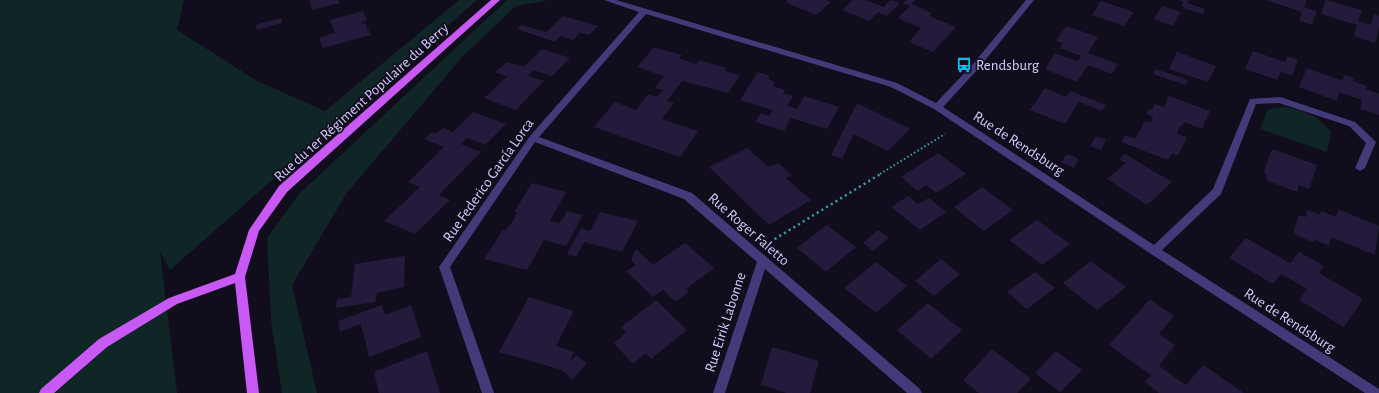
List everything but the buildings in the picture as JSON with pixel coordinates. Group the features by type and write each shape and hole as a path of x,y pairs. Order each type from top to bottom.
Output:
{"main road":[{"name":"Rue du 1er Régiment Populaire du Berry","path":"240,277 254,230 283,189 496,0"},
{"path":"45,393 104,343 173,301 240,277 253,393"}],"street":[{"name":"Rue de Rendsburg","path":"608,0 894,85 937,107 1155,251 1375,393"},
{"path":"937,107 976,66 1030,0"},
{"name":"Rue Federico García Lorca","path":"488,393 444,267 533,138 644,11"},
{"path":"1155,251 1217,191 1253,101 1280,100 1352,124 1371,142 1360,168"},
{"name":"Rue Roger Faletto","path":"533,138 688,196 916,393"},
{"name":"Rue Eirik Labonne","path":"719,393 763,260"}],"path":[{"path":"753,253 962,124"}],"green space":[{"path":"0,0 184,0 177,30 257,81 325,111 459,0 477,0 170,270 160,251 177,393 0,393"},
{"path":"507,0 549,0 516,6 463,56 346,194 292,285 317,393 282,393 271,320 267,238 298,195"},
{"path":"1285,107 1299,110 1316,117 1326,126 1331,132 1327,152 1260,129 1268,109"}],"place":[{"name":"Rendsburg","path":"964,65"}]}
